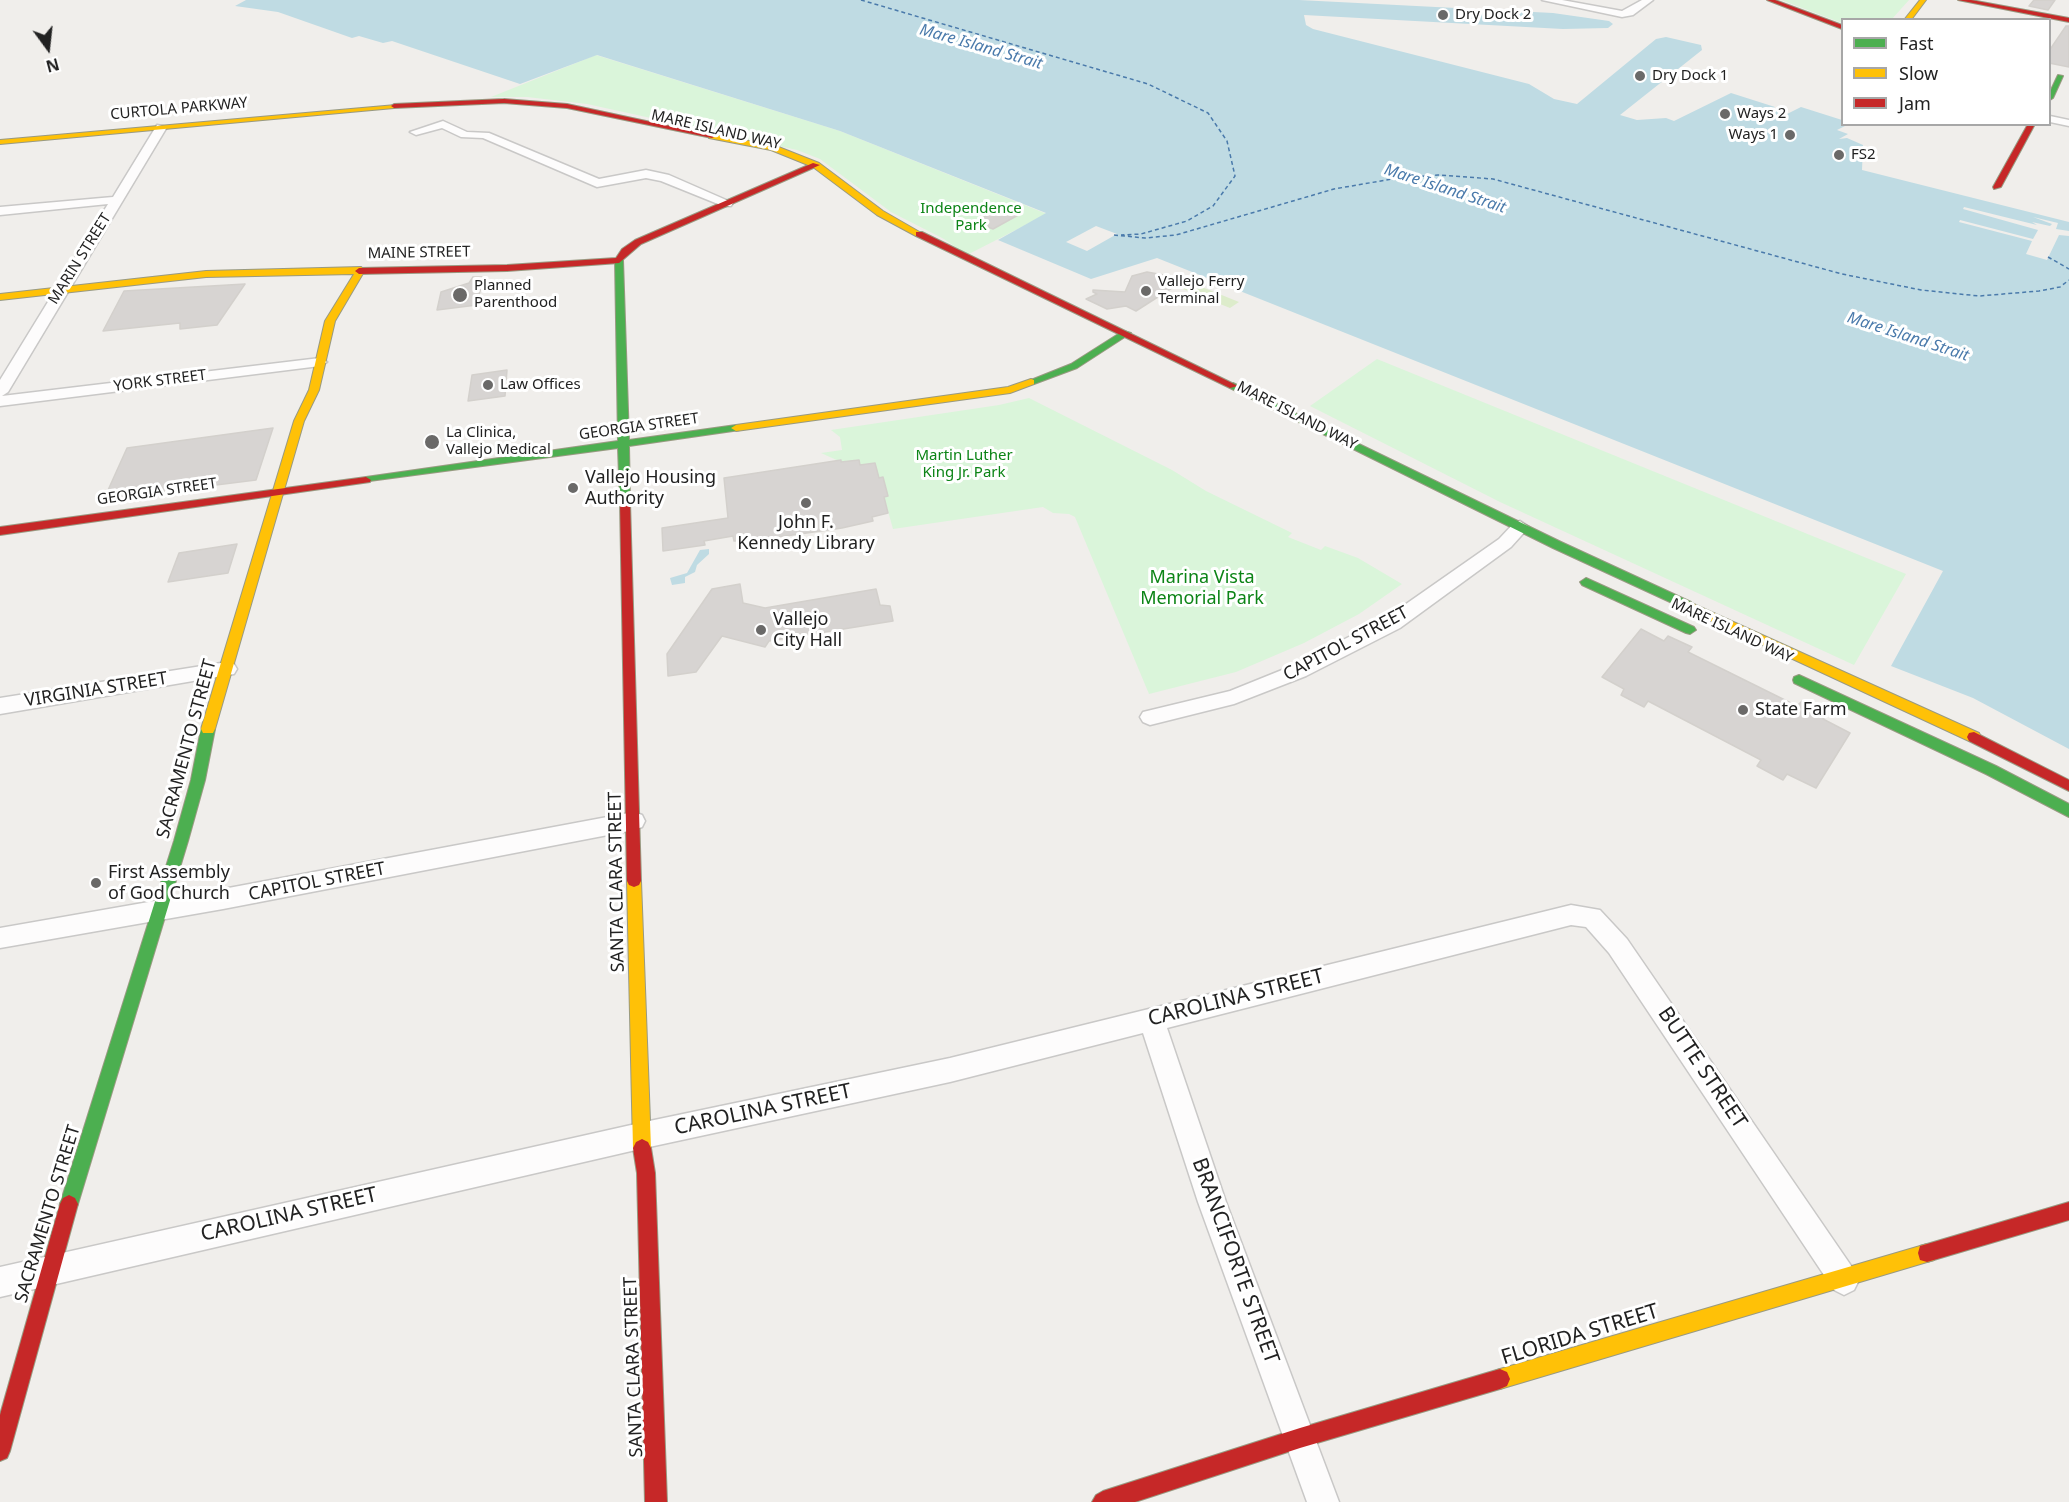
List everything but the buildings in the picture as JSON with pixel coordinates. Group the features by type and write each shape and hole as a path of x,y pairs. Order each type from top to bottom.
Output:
{"main road":[{"path":"1770,0 1841,27"},
{"path":"1909,18 1923,0"},
{"path":"1961,0 2069,20"},
{"path":"2051,94 2060,76"},
{"name":"CURTOLA PARKWAY","path":"0,142 362,110 393,112 500,104"},
{"name":"MARE ISLAND WAY","path":"500,104 567,106 773,148 816,165 896,223 1126,333 1520,527 2004,751 2069,786"},
{"name":"MARE ISLAND WAY","path":"500,104 573,116 744,151 785,162 802,171 826,191"},
{"path":"1997,188 2031,126"},
{"path":"619,260 625,251 638,242 816,165"},
{"name":"MARE ISLAND WAY","path":"870,223 1280,425"},
{"name":"MAINE STREET","path":"0,297 206,274 507,268 619,260"},
{"name":"SANTA CLARA STREET","path":"619,260 640,1136 646,1173 656,1502"},
{"name":"SACRAMENTO STREET","path":"0,1450 49,1271 160,911 198,780 210,720 299,422 314,390 334,312 360,270"},
{"name":"GEORGIA STREET","path":"0,531 623,446 1010,390 1053,376 1113,343 1126,333"},
{"name":"MARE ISLAND WAY","path":"1578,578 1699,634"},
{"name":"MARE ISLAND WAY","path":"1781,672 1990,770 2069,811"},
{"name":"FLORIDA STREET","path":"1103,1502 1300,1438 1844,1280 2069,1211"}],"street":[{"path":"1547,0 1613,13 1630,13 1648,0"},
{"path":"2051,119 2069,123"},
{"path":"416,132 443,124 465,135 485,135 597,183 608,183 646,174 665,178 697,194 727,203"},
{"name":"MARIN STREET","path":"0,392 161,127"},
{"path":"0,211 116,200"},
{"name":"YORK STREET","path":"0,401 320,362"},
{"name":"CAPITOL STREET","path":"1150,717 1234,697 1299,671 1393,623 1506,543 1520,527"},
{"name":"VIRGINIA STREET","path":"0,705 227,669"},
{"name":"CAPITOL STREET","path":"0,938 160,911 634,821"},
{"name":"BUTTE STREET","path":"1524,927 1571,915 1592,917 1618,946 1844,1280"},
{"name":"CAROLINA STREET","path":"0,1282 640,1136 950,1070 1524,927"},
{"name":"BRANCIFORTE STREET","path":"1151,1019 1212,1202 1323,1502"}],"green space":[{"path":"1781,0 1909,0 1893,18 1841,18 1841,23"},
{"name":"Independence Park","path":"596,55 840,131 1047,214 967,255 944,239 891,212 820,159 797,150 587,104 527,97 491,97"},
{"path":"1192,283 1239,302 1230,308 1183,289"},
{"path":"1377,359 1906,574 1854,665 1500,502 1310,406"},
{"name":"Marina Vista Memorial Park","path":"1029,398 1172,470 1206,491 1292,533 1288,537 1321,550 1325,546 1358,558 1402,584 1359,614 1304,643 1236,672 1149,694 1075,517 1069,514 1053,513 1043,507 893,529 884,497 888,496 883,478 879,478 875,463 860,465 859,460 841,462 821,453 842,450 840,437 831,430 999,405"}],"water":[{"name":"Mare Island Strait","path":"246,0 1299,0 1553,13 1609,21 1613,24 1608,28 1563,29 1304,15 1306,25 1313,29 1529,84 1554,99 1577,104 1656,39 1666,37 1701,45 1702,50 1620,115 1637,120 1666,118 1674,121 1731,93 1775,107 1772,109 1787,114 1801,107 1841,120 1841,126 1845,126 1837,130 1848,134 1839,139 1847,138 1863,145 1862,170 2069,222 2069,749 1973,698 1891,666 1943,571 1157,258 1091,279 998,240 1046,213 840,131 597,55 520,84 392,41 383,43 359,36 352,38 278,12 235,6"},
{"path":"709,549 709,554 697,565 695,572 685,577 685,583 672,585 670,578 687,573 700,550"}],"pier":[{"path":"1964,207 2037,225 2032,222 2050,226 2052,224 2033,217 2058,223 2056,229 2069,231 2069,236 2059,235 2047,260 2026,254 2032,241 1959,222 1960,220 2033,239 2038,230 1963,209"},
{"path":"1096,226 1117,234 1087,251 1066,242"}],"ferry route":[{"path":"861,0 1148,84 1208,113 1227,141 1235,176 1213,206 1187,221 1141,234 1121,235"},
{"path":"1114,235 1145,238 1176,235 1334,189 1398,178 1438,175 1493,179 1842,274 1921,290 1979,296 2039,291 2060,287 2069,280"},
{"path":"2048,257 2069,269"}],"traffic: fast":[{"path":"2051,96 2060,76"},
{"path":"619,260 625,502"},
{"path":"1031,382 1074,366 1126,333"},
{"path":"1233,386 1557,545 1687,605"},
{"path":"366,480 736,428"},
{"path":"1586,582 1690,630"},
{"path":"1799,680 1991,770 2069,811"},
{"path":"69,1204 181,841 198,780 208,729"}],"traffic: slow":[{"path":"1909,18 1923,0"},
{"path":"0,142 394,106"},
{"path":"712,136 773,148 816,165 880,213 919,234"},
{"path":"208,729 299,421 314,390 330,321 361,270"},
{"path":"0,297 206,274 359,271"},
{"path":"736,428 1010,390 1031,382"},
{"path":"1687,605 1974,737"},
{"path":"634,881 642,1148"},
{"path":"1500,1379 1927,1253"}],"traffic: jam":[{"path":"1770,0 1841,27"},
{"path":"1961,0 2069,20"},
{"path":"394,106 504,101 567,106 712,136"},
{"path":"1997,187 2031,126"},
{"path":"359,271 507,268 619,260 625,251 638,242 816,165"},
{"path":"919,234 1233,386"},
{"path":"0,531 366,480"},
{"path":"625,502 634,881"},
{"path":"1974,737 2069,786"},
{"path":"642,1148 646,1173 656,1502"},
{"path":"0,1451 69,1204"},
{"path":"1927,1253 2069,1211"},
{"path":"1103,1502 1300,1438 1500,1379"}],"place":[{"name":"Dry Dock 2","path":"1443,15"},
{"name":"Dry Dock 1","path":"1640,76"},
{"name":"Ways 2","path":"1725,114"},
{"name":"Ways 1","path":"1790,135"},
{"name":"FS2","path":"1839,155"},
{"name":"Vallejo Ferry Terminal","path":"1146,291"},
{"name":"Planned Parenthood","path":"460,295"},
{"name":"Law Offices","path":"488,385"},
{"name":"La Clinica, Vallejo Medical","path":"432,442"},
{"name":"Vallejo Housing Authority","path":"573,488"},
{"name":"John F. Kennedy Library","path":"806,503"},
{"name":"Vallejo City Hall","path":"761,630"},
{"name":"State Farm","path":"1743,710"},
{"name":"First Assembly of God Church","path":"96,883"}],"park label":[{"name":"Martin Luther King Jr. Park","path":"964,464"}]}
